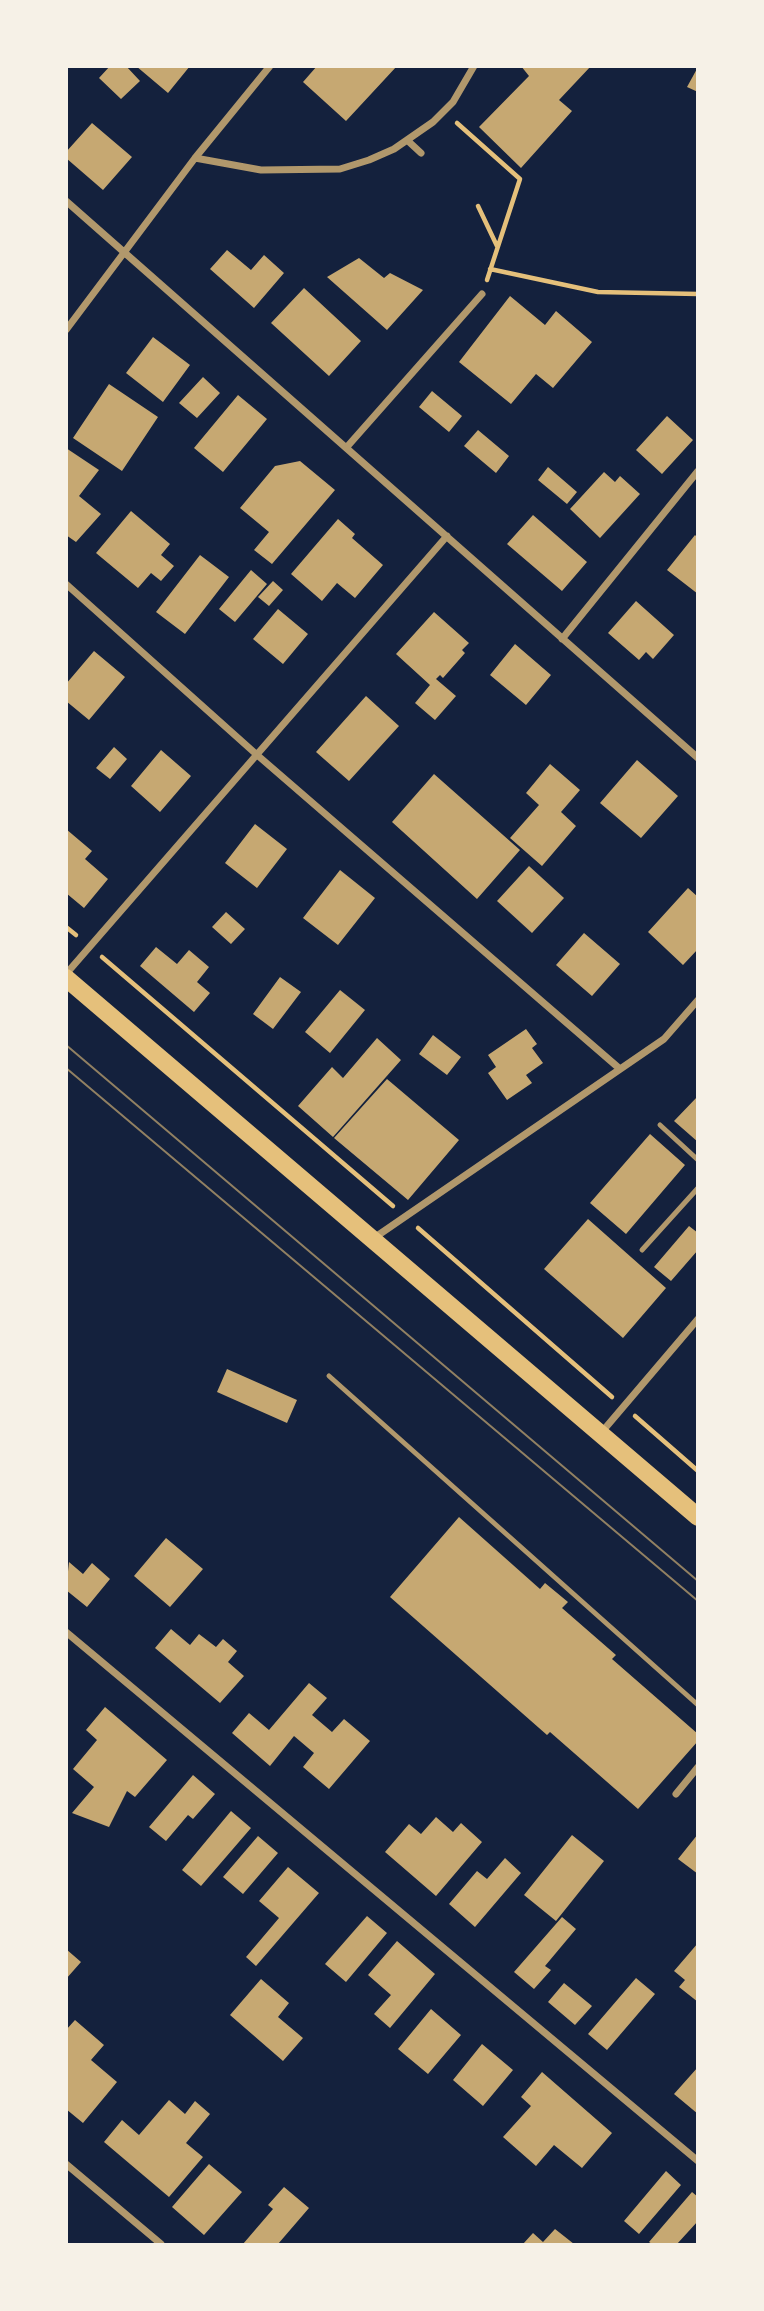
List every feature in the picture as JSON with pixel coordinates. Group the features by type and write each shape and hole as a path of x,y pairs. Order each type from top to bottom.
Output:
{"main road":[{"path":"66,976 698,1517"}],"street":[{"path":"66,330 195,158 270,66"},
{"path":"195,158 261,170 340,169 369,160 407,140 444,111 464,86 474,66"},
{"path":"407,140 421,153"},
{"path":"66,201 698,758"},
{"path":"346,449 482,294"},
{"path":"562,639 698,471"},
{"path":"66,976 447,536"},
{"path":"66,584 256,754 620,1069"},
{"path":"374,1238 664,1039 698,1000"},
{"path":"600,1434 698,1319"},
{"path":"66,1632 698,2161"},
{"path":"676,1794 698,1767"},
{"path":"66,2164 161,2245"}],"lane":[{"path":"660,1125 698,1160"},
{"path":"642,1250 698,1188"},
{"path":"329,1376 698,1704"}],"path":[{"path":"444,111 520,178 482,294"},
{"path":"478,206 497,247"},
{"path":"491,269 598,292 698,294"}],"building":[{"path":"110,66 126,66 140,81 121,99 99,78"},
{"path":"136,66 190,66 168,93"},
{"path":"317,66 397,66 346,121 303,82"},
{"path":"521,66 591,66 559,100 572,111 521,168 479,127 529,76"},
{"path":"698,67 698,92 687,87"},
{"path":"92,123 132,157 103,190 66,158 66,152"},
{"path":"227,250 251,270 264,255 284,273 254,308 210,269"},
{"path":"359,258 384,278 390,273 423,290 387,330 327,277"},
{"path":"304,288 361,341 329,376 271,323"},
{"path":"510,296 545,325 556,311 592,342 553,388 536,374 511,404 459,362"},
{"path":"153,337 190,365 163,402 126,373"},
{"path":"203,377 220,393 197,418 179,403"},
{"path":"109,384 158,417 122,471 73,438"},
{"path":"432,391 462,416 449,432 419,407"},
{"path":"238,395 267,419 223,472 194,448"},
{"path":"667,416 693,440 662,474 636,450"},
{"path":"478,430 509,456 496,473 464,446"},
{"path":"66,448 99,470 79,496 101,514 76,542 66,535"},
{"path":"300,461 335,490 272,564 254,550 269,532 240,508 275,466"},
{"path":"548,467 577,492 567,504 538,480"},
{"path":"604,472 615,482 620,476 640,494 600,538 570,509"},
{"path":"131,511 170,544 161,555 174,566 161,581 151,573 138,588 96,553"},
{"path":"533,515 587,562 562,591 507,544"},
{"path":"338,519 355,534 352,538 383,565 355,598 337,583 322,601 291,574"},
{"path":"695,535 698,538 698,594 667,570"},
{"path":"200,555 229,577 185,634 156,612"},
{"path":"251,570 267,584 235,622 219,609"},
{"path":"273,581 283,590 269,606 258,597"},
{"path":"636,601 674,635 653,659 646,652 639,660 608,633"},
{"path":"278,609 308,634 283,664 253,639"},
{"path":"434,612 469,643 462,650 465,653 443,678 440,675 436,679 456,696 435,720 415,703 430,685 396,654"},
{"path":"515,644 551,675 526,705 490,675"},
{"path":"94,651 125,677 89,720 66,701 66,684"},
{"path":"366,696 399,726 349,781 316,752"},
{"path":"114,747 127,759 110,779 96,768"},
{"path":"161,750 191,776 160,812 131,786"},
{"path":"637,760 678,796 641,838 600,803"},
{"path":"550,764 580,790 561,812 576,826 542,866 510,838 539,805 526,793"},
{"path":"434,774 520,850 477,899 392,822"},
{"path":"255,824 287,849 257,888 225,863"},
{"path":"66,829 92,851 85,859 108,879 84,908 66,893"},
{"path":"529,866 564,898 532,933 497,901"},
{"path":"340,870 375,898 338,945 303,918"},
{"path":"688,888 698,897 698,949 683,965 648,932"},
{"path":"226,912 245,929 231,944 212,927"},
{"path":"584,933 620,964 592,996 556,965"},
{"path":"156,947 177,964 189,950 209,967 197,982 210,993 194,1012 140,966"},
{"path":"280,977 301,992 273,1029 253,1014"},
{"path":"340,990 365,1010 330,1053 305,1032"},
{"path":"526,1029 537,1044 532,1048 543,1063 526,1075 532,1083 507,1100 488,1073 496,1067 488,1055"},
{"path":"433,1035 461,1057 447,1075 419,1054"},
{"path":"377,1038 401,1060 333,1137 298,1106 332,1067 343,1078"},
{"path":"387,1079 459,1140 408,1200 334,1138"},
{"path":"698,1096 698,1142 674,1121"},
{"path":"650,1134 685,1165 626,1234 590,1203"},
{"path":"588,1219 666,1288 623,1338 544,1269"},
{"path":"689,1226 698,1233 698,1250 671,1281 654,1267"},
{"path":"227,1369 297,1400 287,1423 217,1392"},
{"path":"459,1517 540,1589 545,1583 568,1602 562,1608 616,1655 612,1659 698,1734 698,1741 638,1809 550,1732 547,1735 390,1597"},
{"path":"166,1538 203,1569 170,1607 134,1576"},
{"path":"69,1562 83,1574 92,1563 110,1579 87,1607 66,1590"},
{"path":"171,1629 190,1645 199,1634 216,1647 223,1639 237,1651 228,1662 244,1676 220,1703 155,1648"},
{"path":"309,1683 327,1698 312,1715 332,1732 344,1719 370,1741 329,1789 303,1767 314,1753 294,1736 270,1766 232,1733 249,1713 269,1730"},
{"path":"105,1707 167,1760 135,1797 127,1791 109,1827 72,1813 94,1787 73,1769 97,1740 86,1730"},
{"path":"193,1775 215,1794 193,1819 188,1815 166,1841 149,1827"},
{"path":"231,1811 251,1828 201,1886 182,1870"},
{"path":"436,1817 453,1832 461,1823 482,1842 436,1896 385,1852 409,1824 421,1834"},
{"path":"698,1834 698,1874 678,1859"},
{"path":"572,1835 604,1861 556,1921 524,1895"},
{"path":"258,1836 278,1853 243,1894 223,1877"},
{"path":"505,1858 521,1873 475,1927 449,1904 477,1871 487,1879"},
{"path":"288,1867 319,1893 256,1966 246,1957 279,1918 259,1901"},
{"path":"367,1916 387,1933 346,1982 325,1964"},
{"path":"562,1917 576,1929 545,1966 551,1970 534,1989 514,1972"},
{"path":"397,1941 435,1974 390,2028 374,2014 391,1995 368,1975"},
{"path":"698,1943 698,2002 679,1987 685,1980 674,1971"},
{"path":"66,1949 81,1962 66,1979"},
{"path":"636,1978 655,1994 607,2050 588,2034"},
{"path":"261,1979 289,2003 278,2017 303,2038 283,2061 230,2015"},
{"path":"564,1983 592,2006 575,2025 548,2002"},
{"path":"431,2009 461,2035 428,2074 398,2049"},
{"path":"75,2020 104,2045 91,2060 117,2082 83,2123 66,2109 66,2030"},
{"path":"482,2044 513,2070 483,2106 453,2080"},
{"path":"698,2067 698,2114 674,2094"},
{"path":"542,2072 612,2133 582,2168 554,2145 536,2166 503,2137 531,2106 521,2097"},
{"path":"169,2100 185,2114 195,2101 210,2114 186,2143 203,2157 169,2197 104,2142 122,2120 139,2135"},
{"path":"209,2164 242,2192 204,2235 172,2207"},
{"path":"666,2171 681,2185 639,2234 624,2221"},
{"path":"284,2187 309,2208 278,2244 243,2244 273,2209 268,2205"},
{"path":"692,2192 698,2197 698,2221 677,2244 649,2242"},
{"path":"555,2229 574,2244 523,2244 533,2233 543,2242"}],"tram line":[{"path":"66,1045 698,1581"},
{"path":"66,1068 698,1601"}]}
